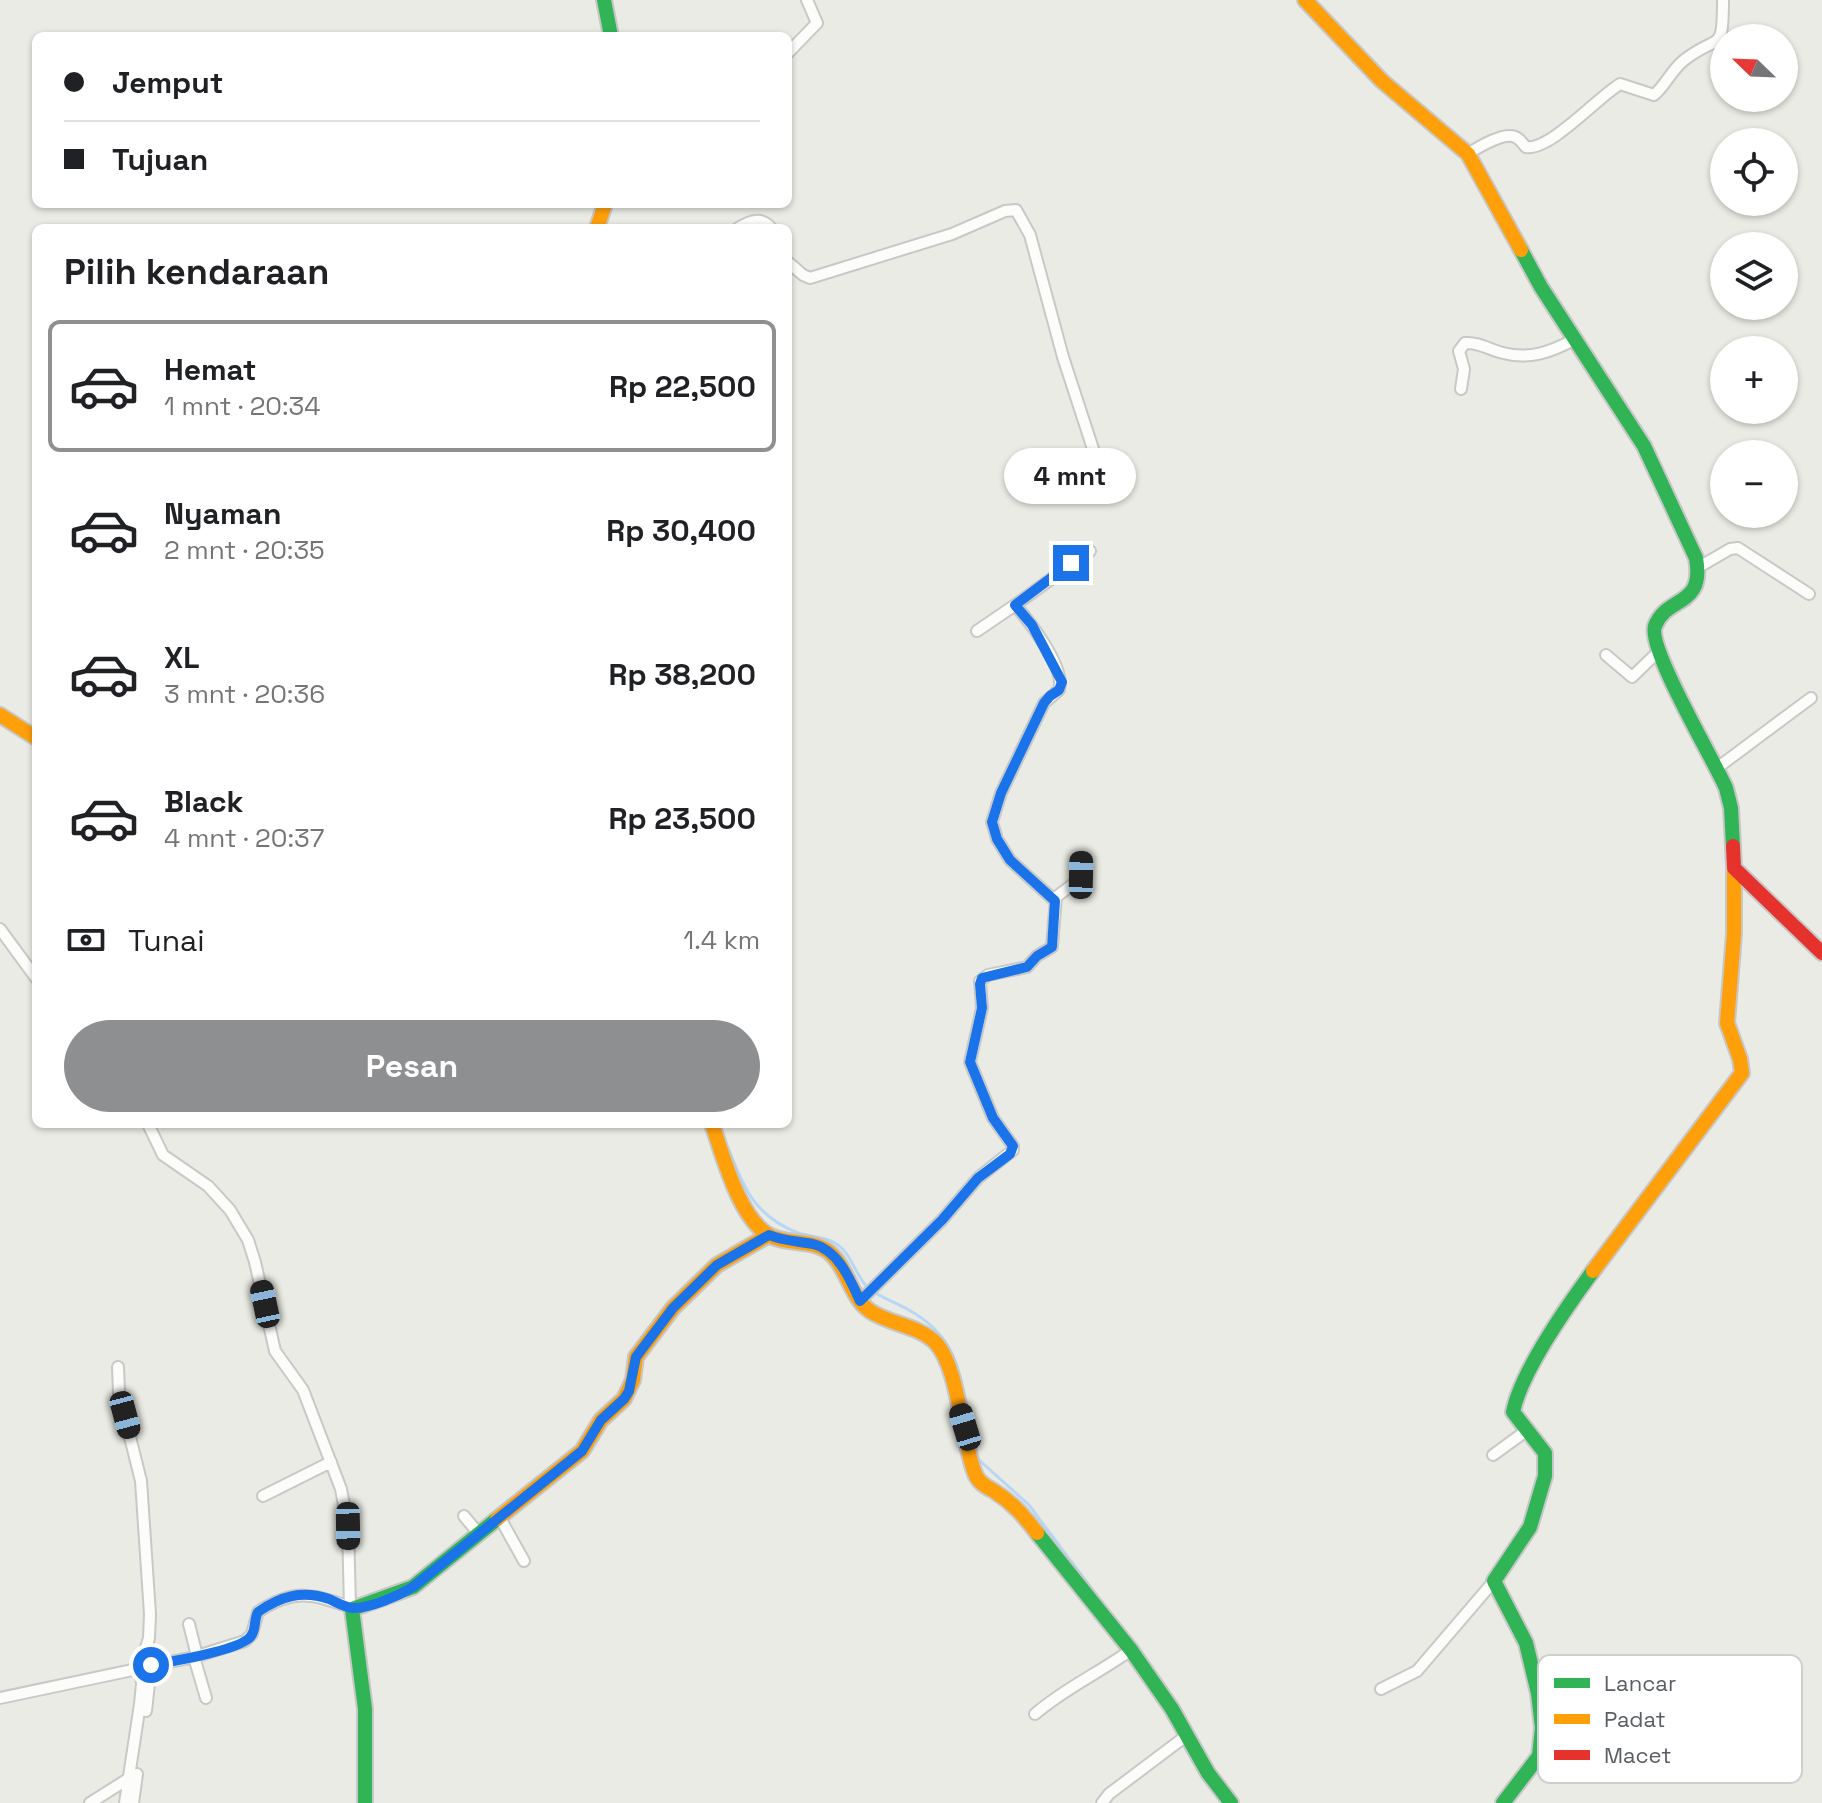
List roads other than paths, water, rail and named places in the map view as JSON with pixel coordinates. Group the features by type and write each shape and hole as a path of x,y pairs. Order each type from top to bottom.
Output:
{"street":[{"path":"604,0 610,32"},
{"path":"792,49 817,23 807,0"},
{"path":"1305,0 1382,81 1468,154 1541,287 1644,446 1699,567 1695,588 1661,618 1653,635 1672,685 1717,768 1732,813 1734,949 1727,1023 1742,1073 1579,1290 1555,1326 1514,1401 1513,1412 1545,1453 1545,1476 1530,1527 1494,1581 1417,1671 1381,1689"},
{"path":"1468,154 1489,141 1511,135 1526,147 1536,148 1577,120 1620,84 1654,95 1681,63 1719,40 1723,32 1723,0"},
{"path":"792,265 810,278 952,234 1005,211 1016,210 1030,235 1063,357 1094,452"},
{"path":"748,224 758,220 767,224"},
{"path":"1461,389 1464,369 1459,351 1465,343 1505,354 1531,355 1546,353 1573,340"},
{"path":"1699,567 1730,549 1738,548 1809,594"},
{"path":"977,631 1090,551"},
{"path":"1015,605 1032,625 1062,682 1059,690 1044,703 1001,793 992,822 997,839 1010,860 1055,901"},
{"path":"1606,655 1632,677 1659,651"},
{"path":"1717,768 1811,698"},
{"path":"0,715 32,735"},
{"path":"862,1298 942,1220 978,1178 1013,1150 993,1118 970,1062 982,1008 980,984 982,978 988,975 1027,967 1052,947 1055,901 1059,894 1080,879 1081,858"},
{"path":"1734,868 1822,953"},
{"path":"0,929 32,973"},
{"path":"150,1128 163,1155 208,1186 241,1226 255,1262 273,1346 303,1390 341,1489 348,1526 351,1614 365,1709 365,1803"},
{"path":"714,1128 738,1191 758,1226 769,1235 827,1250 870,1311 911,1326 939,1346 965,1427 967,1453 978,1481 1013,1503 1131,1650 1172,1709 1208,1773 1231,1803"},
{"path":"0,1698 196,1657 245,1641 252,1634 256,1614 282,1598 304,1594 351,1607 387,1598 413,1587 586,1447 601,1420 624,1399 629,1391 636,1357 673,1308 717,1265 769,1235"},
{"path":"118,1367 119,1393 141,1481 150,1614 133,1776 133,1803"},
{"path":"1493,1455 1526,1431"},
{"path":"263,1496 331,1462"},
{"path":"464,1516 479,1534"},
{"path":"500,1518 524,1561"},
{"path":"1494,1581 1523,1634 1530,1654 1538,1711"},
{"path":"189,1624 206,1698"},
{"path":"1035,1714 1053,1698 1091,1674 1107,1668 1131,1650"},
{"path":"1102,1803 1186,1736"},
{"path":"1503,1803 1538,1757"},
{"path":"90,1803 133,1776"},
{"path":"125,1803 133,1776"}],"waterway":[{"path":"0,707 20,720"},
{"path":"729,1150 746,1189 762,1210 798,1233 835,1243 849,1258 868,1288"},
{"path":"874,1292 922,1318 942,1338 955,1362 966,1406"},
{"path":"973,1441 979,1460 1029,1505 1166,1688"}]}
